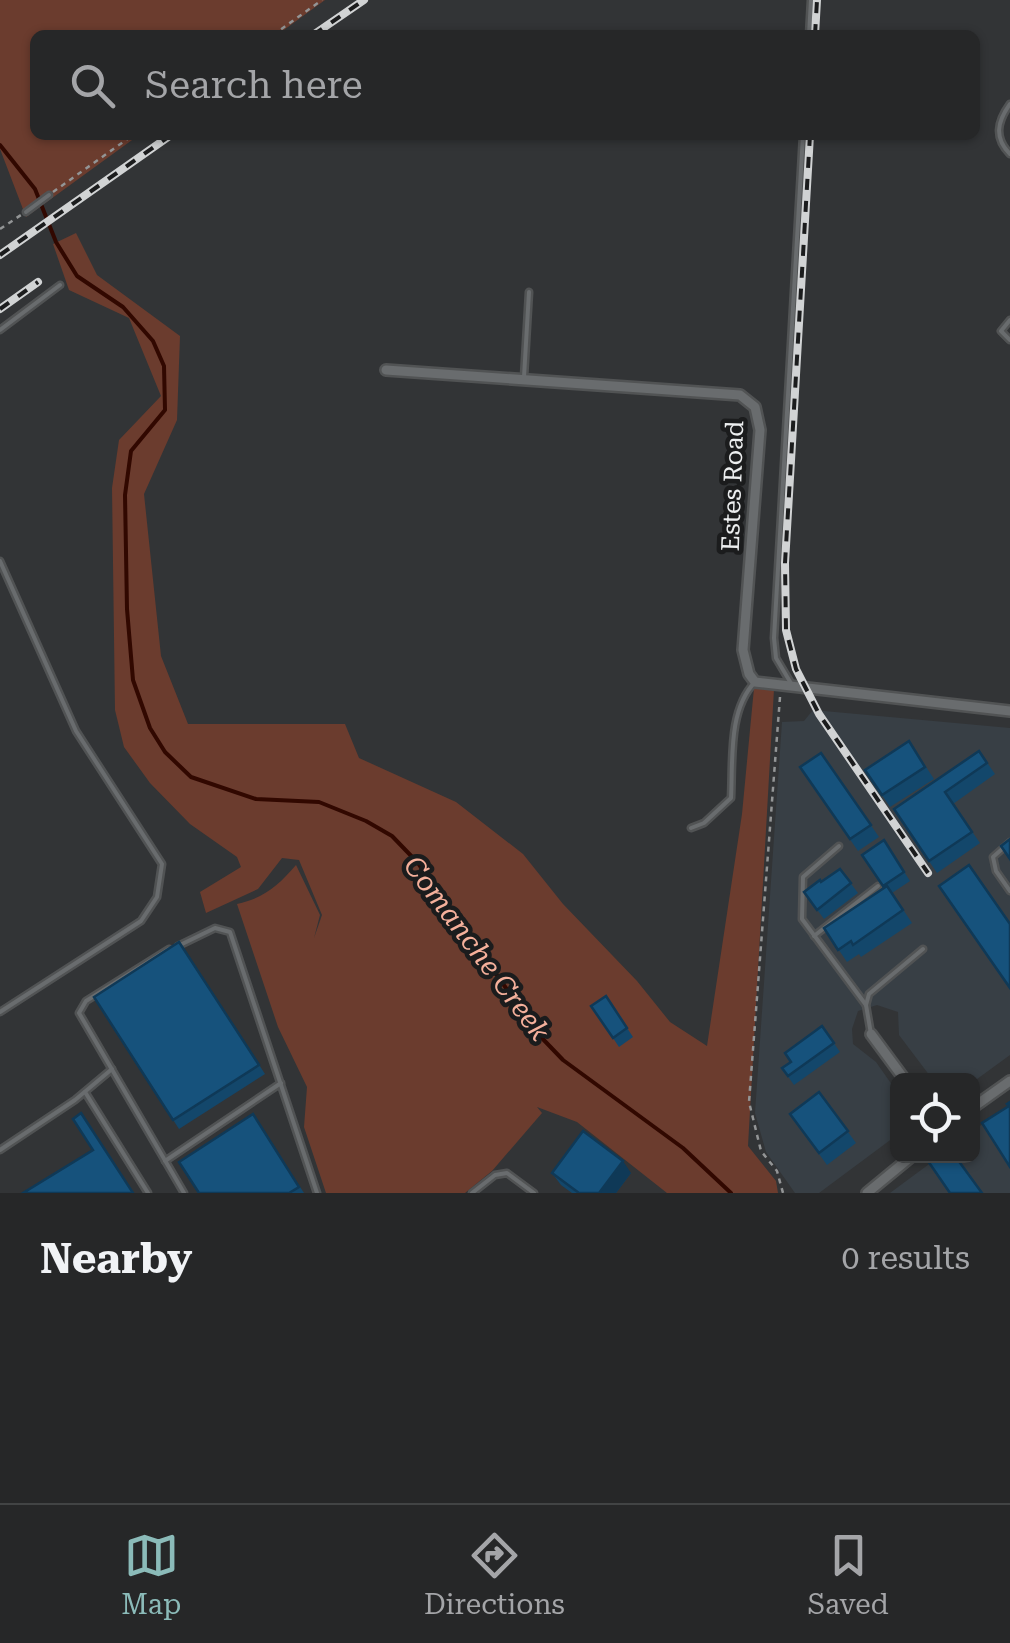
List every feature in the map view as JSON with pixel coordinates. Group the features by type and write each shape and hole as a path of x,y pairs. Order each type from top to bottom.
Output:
{"street":[{"name":"Estes Road","path":"386,370 740,395 754,407 760,430 743,650 754,682"},
{"path":"754,682 1010,711"},
{"path":"870,1034 900,1073"},
{"path":"980,1102 1010,1081"},
{"path":"867,1193 903,1163"}],"lane":[{"path":"809,30 811,0"},
{"path":"1010,104 997,132 1010,154"},
{"path":"793,687 776,658 774,638 803,140"},
{"path":"26,212 49,195"},
{"path":"0,330 60,285"},
{"path":"524,381 530,292"},
{"path":"1010,320 1001,332 1010,340"},
{"path":"0,561 76,731 162,864 158,897 140,921 0,1012"},
{"path":"691,828 704,824 731,798 742,696 754,682"},
{"path":"1010,842 993,856 996,871 1010,891"},
{"path":"840,846 803,877 802,919 866,1005"},
{"path":"814,936 878,886"},
{"path":"184,1193 79,1014 86,1001 165,950 215,928 230,932 318,1193"},
{"path":"870,1034 866,1005 869,994 923,949"},
{"path":"0,1150 112,1070"},
{"path":"166,1161 280,1083"},
{"path":"85,1092 148,1193"},
{"path":"472,1193 496,1175 507,1173 534,1193"}],"path":[{"path":"280,30 322,0"},
{"path":"49,195 127,140"},
{"path":"0,229 26,212"},
{"path":"780,685 748,1102 761,1150 777,1171 783,1193"}],"shaded area":[{"path":"0,0 325,0 284,30 30,30 30,140 132,140 26,217 0,149"},
{"path":"76,233 97,275 180,336 177,420 144,494 161,656 188,724 345,724 359,758 456,802 523,854 670,1022 707,1046 742,814 754,688 774,689 748,1146 776,1181 778,1193 667,1193 577,1122 537,1107 542,1113 492,1171 465,1193 326,1193 304,1127 307,1087 278,1027 237,904 270,890 296,865 320,915 314,938 322,915 299,860 282,858 258,889 206,913 200,892 241,867 237,857 190,824 150,783 124,747 115,710 112,488 119,440 161,396 129,318 69,290 53,244"},
{"path":"813,710 1010,728 1010,1055 980,1077 980,1073 928,1073 899,1035 898,1012 877,1005 858,1011 852,1029 853,1044 876,1062 890,1082 890,1140 819,1193 795,1193 766,1152 755,1113 782,722 804,721"},
{"path":"1010,1104 1010,1193 890,1193 931,1163 980,1163 980,1126"}],"building":[{"path":"909,741 925,767 882,795 865,770"},
{"path":"979,751 987,763 945,792 972,832 929,861 894,809"},
{"path":"821,753 871,825 850,839 800,767"},
{"path":"1010,839 1010,859 1001,846"},
{"path":"884,840 904,872 883,886 862,855"},
{"path":"969,865 1010,924 1010,988 939,886"},
{"path":"840,869 851,883 817,910 804,892"},
{"path":"887,886 903,910 853,945 851,941 838,950 824,928"},
{"path":"179,942 259,1065 173,1120 94,997"},
{"path":"606,996 627,1028 613,1038 591,1006"},
{"path":"822,1026 834,1043 788,1076 782,1068 791,1062 785,1053"},
{"path":"819,1092 848,1131 819,1153 790,1114"},
{"path":"1010,1102 1010,1167 982,1123"},
{"path":"81,1113 133,1193 23,1193 93,1150 73,1119"},
{"path":"253,1114 299,1187 289,1193 199,1193 179,1162"},
{"path":"583,1131 623,1161 599,1193 579,1193 552,1173"},
{"path":"929,1163 960,1163 982,1193 950,1193"}],"waterway":[{"name":"Comanche Creek","path":"0,145 35,189 56,242 77,276 123,307 153,341 164,366 165,410 131,451 125,495 133,680 150,728 165,752 191,777 256,799 319,802 392,836 418,863 539,1035 563,1060 683,1148 731,1193"}],"railway":[{"path":"320,30 364,0"},
{"path":"815,30 817,0"},
{"path":"0,255 164,140"},
{"path":"810,140 785,563 786,630 796,669 819,714 928,873"},
{"path":"0,309 38,282"}]}
